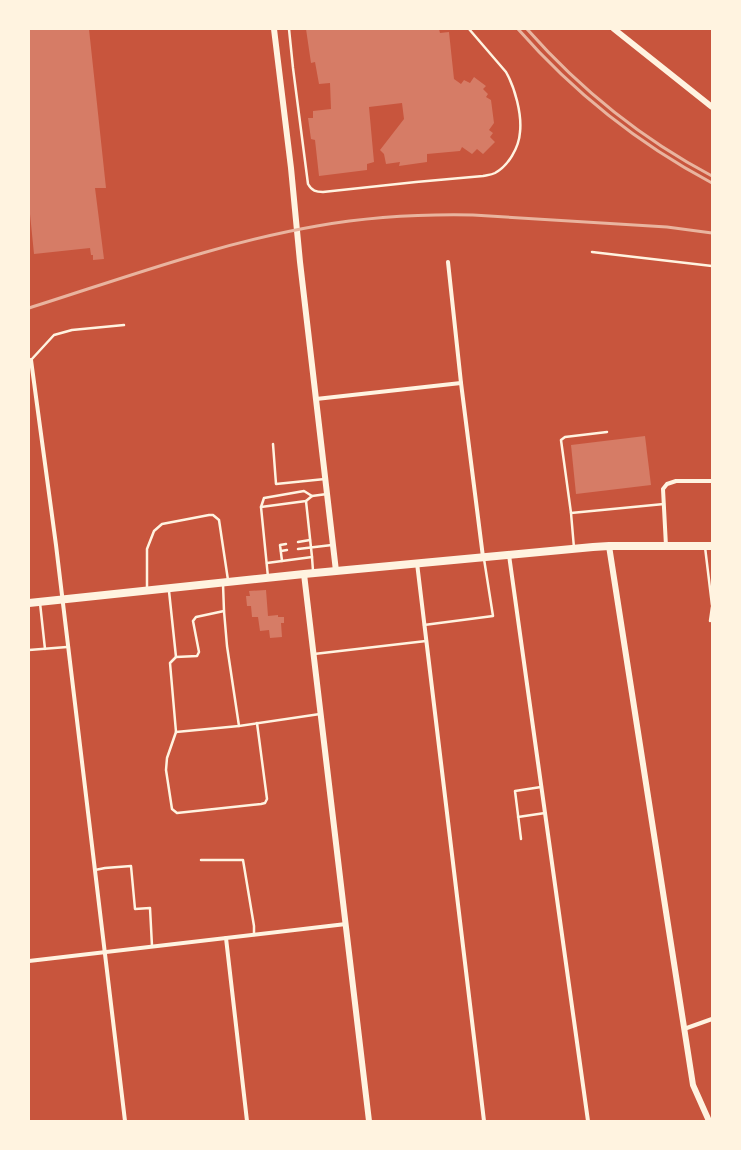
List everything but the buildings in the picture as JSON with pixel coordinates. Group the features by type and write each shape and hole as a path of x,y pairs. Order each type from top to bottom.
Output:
{"main road":[{"path":"29,603 314,573 574,549 610,546 708,546"}],"street":[{"path":"274,29 336,571"},
{"path":"614,29 712,107"},
{"path":"448,262 461,383 483,557"},
{"path":"31,360 68,646 125,1121"},
{"path":"316,399 461,383"},
{"path":"666,546 663,489 668,484 676,481 712,481"},
{"path":"610,546 683,1030 693,1085 709,1121"},
{"path":"508,555 588,1121"},
{"path":"417,563 484,1121"},
{"path":"304,574 369,1121"},
{"path":"29,961 346,924"},
{"path":"226,938 247,1121"},
{"path":"683,1030 712,1019"}],"lane":[{"path":"289,29 308,184 312,190 316,192 323,192 483,176 493,174 504,166 514,153 520,137 517,103 506,72 469,29"},
{"path":"592,252 712,266"},
{"path":"31,360 54,335 72,330 124,325"},
{"path":"574,549 571,513 561,440 565,437 608,432"},
{"path":"273,444 276,484 325,479"},
{"path":"268,578 262,507 264,498 304,491 312,496"},
{"path":"262,507 306,501 312,496 327,494"},
{"path":"306,501 314,573"},
{"path":"571,513 664,504"},
{"path":"147,590 147,549 154,531 162,524 213,514 219,520 226,582 224,612 227,646 239,726"},
{"path":"298,542 310,540"},
{"path":"282,561 280,545 286,544"},
{"path":"298,549 333,545"},
{"path":"708,546 712,606 710,621"},
{"path":"280,551 287,550"},
{"path":"267,562 312,557"},
{"path":"424,625 493,616 483,557"},
{"path":"169,588 176,657"},
{"path":"40,602 45,648"},
{"path":"224,612 196,617 193,621 199,652 197,656 176,657 170,663 176,732 167,758 166,770 172,809 177,813 265,803 266,799 258,723"},
{"path":"313,654 427,641"},
{"path":"29,650 68,646"},
{"path":"176,732 239,726 320,714"},
{"path":"521,839 515,791 541,786"},
{"path":"518,817 545,813"},
{"path":"202,860 243,860 254,926 254,935"},
{"path":"94,870 131,866 135,909 150,908 152,946"}],"railway":[{"path":"518,29 562,75 608,115 658,151 684,168 712,183"},
{"path":"527,29 569,72 613,111 660,146 712,176"},
{"path":"29,308 172,262 244,242 280,233 356,220 434,215 473,215 667,227 712,233"}]}
